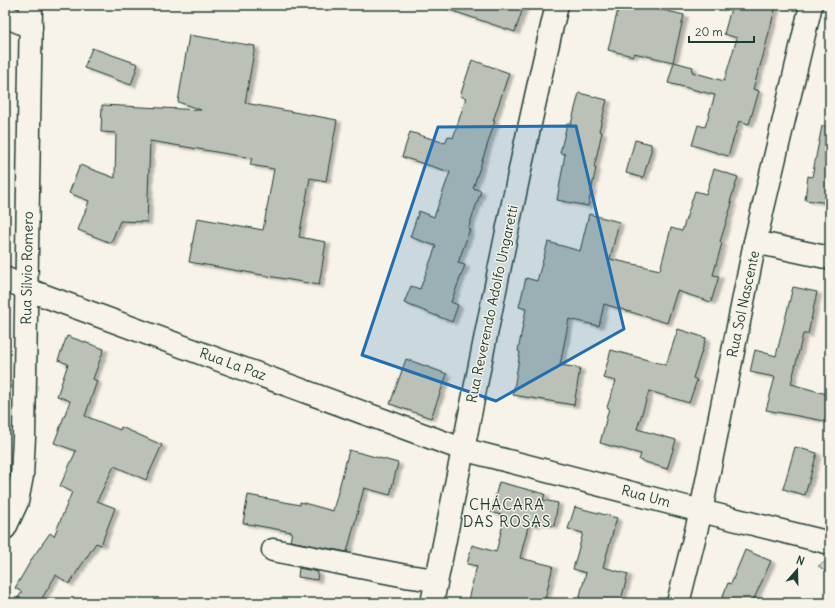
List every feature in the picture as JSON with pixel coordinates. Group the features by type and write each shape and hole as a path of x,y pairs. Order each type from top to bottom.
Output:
{"street":[{"name":"Rua Sílvio Romero","path":"5,528 17,502 22,476 31,5"},
{"name":"Rua Reverendo Adolfo Ungaretti","path":"432,603 462,449 540,78 557,5"},
{"name":"Rua Sol Nascente","path":"678,603 701,511 756,242 811,5"},
{"path":"5,16 31,27"},
{"path":"756,242 830,258"},
{"name":"Rua La Paz","path":"5,278 26,288 462,449"},
{"name":"Rua Um","path":"462,449 830,543"},
{"path":"274,550 436,580"}],"highlighted area":[{"path":"576,126 624,329 496,401 362,355 438,127"}],"green space":[{"path":"830,559 830,575 818,566"}],"building":[{"path":"445,5 524,5 515,32 444,8"},
{"path":"619,5 642,5 684,15 673,62 634,53 633,56 608,50"},
{"path":"732,5 776,5 753,89 759,91 749,124 739,121 728,156 692,145 698,125 705,127 715,95 668,83 674,62 693,67 692,72 724,81 737,38 724,34"},
{"path":"189,35 255,46 245,103 337,120 326,181 310,178 299,237 326,242 319,285 189,262 197,218 263,230 274,169 250,165 252,158 150,141 147,222 120,221 111,243 78,230 89,201 69,193 80,165 115,178 116,133 101,132 102,105 201,110 178,102"},
{"path":"92,48 138,64 131,85 84,68"},
{"path":"472,60 509,73 473,188 481,191 458,263 465,265 451,302 458,305 452,322 404,303 411,286 420,289 436,246 410,237 419,211 434,217 450,172 402,157 410,132 445,143 448,136 453,138 466,98 460,96"},
{"path":"579,93 607,100 599,131 602,132 588,206 557,200 565,154 560,153 567,124 571,124"},
{"path":"822,126 830,126 830,203 805,200 808,176 812,177"},
{"path":"635,140 651,144 651,151 643,178 626,173"},
{"path":"714,169 738,177 720,242 722,243 713,275 719,276 711,302 677,291 667,323 604,304 599,326 569,319 560,365 580,368 574,405 513,395 520,352 518,351 526,309 519,307 526,278 537,281 548,242 580,251 589,214 619,222 610,259 660,270 671,228 682,231 695,191 706,194"},
{"path":"793,287 817,292 808,334 803,334 791,384 830,395 830,422 766,410 775,377 750,372 755,350 776,356"},
{"path":"678,329 706,338 693,378 697,380 689,403 649,391 637,429 676,440 667,469 639,460 641,454 600,443 609,408 607,407 616,381 603,378 611,350 666,365"},
{"path":"67,336 104,349 93,379 97,381 85,416 120,430 121,427 162,445 146,480 114,466 97,501 115,508 101,545 96,543 69,584 56,575 39,603 14,603 22,592 15,588 33,557 50,533 54,536 72,492 60,486 76,451 54,443 70,401 57,396 68,364 58,360"},
{"path":"406,359 447,374 431,418 390,404"},
{"path":"795,447 817,453 805,495 783,489"},
{"path":"349,450 398,463 390,495 364,488 347,552 290,541 292,532 243,523 248,495 300,505 300,502 333,511"},
{"path":"499,482 545,494 543,500 558,503 554,526 537,522 536,525 529,523 520,558 553,566 544,603 467,603 477,566 467,564 472,545 496,552 505,516 491,512"},
{"path":"575,507 617,518 603,567 628,574 620,603 578,603 586,573 573,569 583,533 568,529"},
{"path":"745,550 771,561 752,603 720,603 728,583 731,584"},
{"path":"299,568 318,572 317,580 298,577"}],"district":[{"name":"CHÁCARA DAS ROSAS","path":"507,514"}]}
